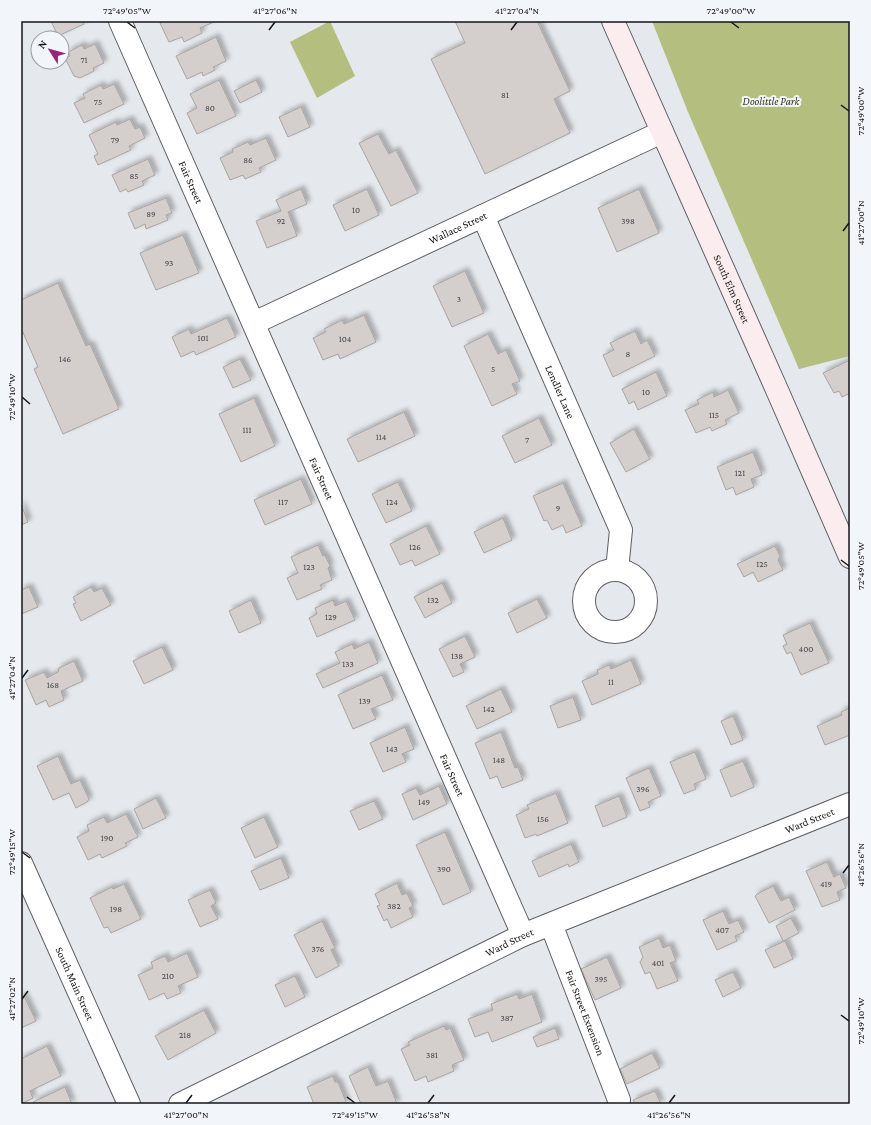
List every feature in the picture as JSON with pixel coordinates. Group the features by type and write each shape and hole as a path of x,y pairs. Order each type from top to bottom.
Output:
{"main road":[{"name":"South Elm Street","path":"613,21 850,556"}],"street":[{"name":"Fair Street","path":"120,21 523,935"},
{"name":"Wallace Street","path":"254,323 662,132"},
{"name":"Lendler Lane","path":"483,216 621,530 617,570"},
{"name":"Ward Street","path":"180,1104 523,935 850,804"},
{"name":"South Main Street","path":"21,863 129,1104"},
{"name":"Fair Street Extension","path":"551,924 619,1100"}],"green space":[{"path":"330,21 355,76 317,98 290,42"},
{"name":"Doolittle Park","path":"652,21 850,21 850,356 799,369 688,112"}],"building":[{"path":"51,21 82,21 84,24 70,30 55,30"},
{"path":"164,21 216,21 200,28 202,33 184,42 182,37 169,42 160,23"},
{"path":"455,21 537,21 570,91 554,99 570,133 485,174 431,59 465,43"},
{"path":"216,37 226,61 213,67 215,70 203,76 202,72 187,79 176,56"},
{"path":"95,44 104,63 93,68 94,71 80,78 74,76 70,68 70,51 82,45 84,49"},
{"path":"219,80 236,116 197,134 187,113 197,108 190,94"},
{"path":"256,80 262,92 240,103 234,91"},
{"path":"114,84 124,104 84,123 74,103 85,98 83,94 101,85 103,89"},
{"path":"301,107 310,127 288,137 279,117"},
{"path":"130,119 135,129 140,127 145,138 129,146 131,150 98,165 94,156 98,154 89,135 116,122 117,125"},
{"path":"378,134 389,154 396,150 418,193 391,206 359,143"},
{"path":"266,138 276,160 259,168 261,172 245,179 243,175 230,180 220,158 233,152 232,149 248,142 250,145"},
{"path":"148,159 155,175 142,181 144,185 128,192 126,189 120,192 112,175"},
{"path":"301,189 307,204 288,212 297,236 267,248 256,221 281,211 276,200"},
{"path":"367,189 379,215 345,231 333,205"},
{"path":"639,189 659,233 617,252 598,208"},
{"path":"166,198 172,213 166,215 168,220 146,229 145,224 135,229 128,213"},
{"path":"183,235 199,273 156,290 140,253"},
{"path":"465,271 484,313 452,327 433,286"},
{"path":"58,283 86,346 90,344 119,409 63,434 34,369 38,367 21,328 21,300"},
{"path":"364,315 376,342 340,359 338,354 323,360 313,338 326,332 324,329 342,320 344,324"},
{"path":"227,318 236,337 196,355 194,351 181,357 172,337 189,329 191,334"},
{"path":"635,331 641,344 647,340 655,356 613,377 603,355 614,350 610,343"},
{"path":"488,334 498,354 506,350 520,381 512,384 517,394 492,406 464,346"},
{"path":"240,359 251,380 233,388 223,367"},
{"path":"850,360 850,393 842,397 839,391 834,393 823,373"},
{"path":"656,372 667,396 638,410 634,401 629,404 622,389"},
{"path":"728,390 739,413 725,420 727,424 712,431 710,427 696,433 685,410 699,404 697,400 713,392 714,397"},
{"path":"254,398 275,446 241,462 219,414"},
{"path":"404,412 415,436 358,462 347,439"},
{"path":"539,418 552,445 515,463 502,436"},
{"path":"634,429 650,459 626,472 610,443"},
{"path":"753,452 762,475 751,479 754,487 736,495 733,487 726,490 717,467"},
{"path":"301,479 312,504 265,525 254,500"},
{"path":"398,482 412,511 386,523 372,494"},
{"path":"563,483 582,526 566,533 563,525 552,530 547,520 544,521 533,496"},
{"path":"21,504 28,522 21,525"},
{"path":"503,518 512,540 484,553 474,532"},
{"path":"426,526 440,554 415,566 412,560 400,565 390,544"},
{"path":"318,545 330,566 328,568 332,580 320,585 322,589 297,600 287,578 298,573 291,557"},
{"path":"775,546 780,556 778,560 783,570 758,582 753,572 744,577 737,564"},
{"path":"442,583 452,603 425,618 414,597"},
{"path":"29,587 38,607 21,614 21,590"},
{"path":"91,587 94,592 102,588 111,605 81,621 73,604 76,603 73,597"},
{"path":"537,599 547,618 517,633 508,613"},
{"path":"251,600 261,623 239,633 229,611"},
{"path":"333,600 335,606 346,601 355,620 317,637 309,618 317,614 315,608"},
{"path":"810,623 829,663 801,675 791,652 787,654 783,646 787,644 783,635"},
{"path":"465,636 475,657 460,664 464,672 453,677 439,649"},
{"path":"369,642 378,663 323,688 316,674 340,663 335,652 352,644 354,649"},
{"path":"162,647 173,670 144,684 133,661"},
{"path":"631,660 641,684 592,705 582,681 598,674 597,670 609,665 611,669"},
{"path":"74,661 83,681 61,691 64,700 49,707 46,700 36,705 25,680 44,672 47,678 58,672 59,668"},
{"path":"382,675 393,700 371,709 376,719 353,729 338,695"},
{"path":"501,689 512,712 477,729 466,706"},
{"path":"573,697 581,720 558,728 550,706"},
{"path":"850,708 850,735 825,745 817,726 842,715 841,712"},
{"path":"733,716 743,740 731,745 721,721"},
{"path":"405,727 414,749 402,754 406,762 383,772 370,743"},
{"path":"501,732 515,768 518,767 523,780 502,788 497,776 490,779 475,743"},
{"path":"695,752 706,779 694,784 696,789 684,794 670,762"},
{"path":"58,756 71,784 80,780 89,799 87,802 76,808 69,793 53,800 37,766"},
{"path":"743,761 754,787 731,797 720,770"},
{"path":"649,768 661,796 648,802 650,807 640,811 626,778"},
{"path":"439,786 447,804 413,820 402,794 416,788 420,795"},
{"path":"556,793 568,823 537,836 536,834 525,838 516,815 529,809 527,805"},
{"path":"619,796 627,817 603,827 595,806"},
{"path":"156,798 166,818 143,829 134,809"},
{"path":"374,801 383,819 359,830 350,811"},
{"path":"126,814 138,837 125,843 127,846 102,858 100,854 88,860 77,837 89,831 87,825 104,817 107,823"},
{"path":"264,817 278,847 255,858 241,828"},
{"path":"445,832 471,892 443,905 416,845"},
{"path":"571,844 579,862 569,867 568,864 539,877 532,861"},
{"path":"281,858 289,878 260,890 251,871"},
{"path":"827,862 834,877 840,874 846,888 837,892 840,900 822,907 806,871"},
{"path":"397,883 402,895 407,893 413,906 409,908 413,917 391,928 387,919 384,921 377,906 380,905 375,894"},
{"path":"124,884 141,919 111,933 108,927 104,928 90,898 112,887 113,889"},
{"path":"773,886 781,901 789,897 795,910 769,923 755,896"},
{"path":"210,890 216,903 211,906 218,919 200,927 188,900"},
{"path":"723,911 729,924 738,920 744,932 735,936 737,941 717,950 703,920"},
{"path":"791,918 799,933 783,941 776,926"},
{"path":"322,921 335,948 331,950 339,966 316,978 294,935"},
{"path":"659,938 663,948 670,945 676,961 670,963 678,981 657,989 650,972 645,974 640,962 643,957 639,947"},
{"path":"785,941 793,959 774,968 765,950"},
{"path":"187,953 198,977 178,986 181,993 167,999 164,993 149,1000 138,975 153,968 151,962 165,956 168,962"},
{"path":"607,957 621,988 595,1000 581,969"},
{"path":"733,972 741,988 723,997 715,980"},
{"path":"295,976 305,997 285,1007 275,985"},
{"path":"517,994 519,999 532,994 542,1022 492,1042 488,1032 475,1037 468,1019 493,1010 491,1004"},
{"path":"24,996 36,1021 21,1028 21,997"},
{"path":"204,1010 216,1033 168,1060 155,1036"},
{"path":"444,1026 446,1030 450,1028 464,1060 452,1065 454,1071 428,1082 426,1076 415,1081 401,1049 410,1045 408,1042"},
{"path":"555,1028 559,1039 537,1047 533,1037"},
{"path":"47,1046 61,1076 30,1091 33,1098 21,1104 21,1059"},
{"path":"652,1053 660,1068 627,1084 620,1069"},
{"path":"368,1067 376,1086 388,1081 397,1104 361,1104 349,1076"},
{"path":"333,1076 335,1082 338,1082 347,1104 314,1104 307,1087"},
{"path":"65,1087 72,1104 34,1104 33,1102"},
{"path":"655,1091 661,1104 635,1104 633,1100"}]}
